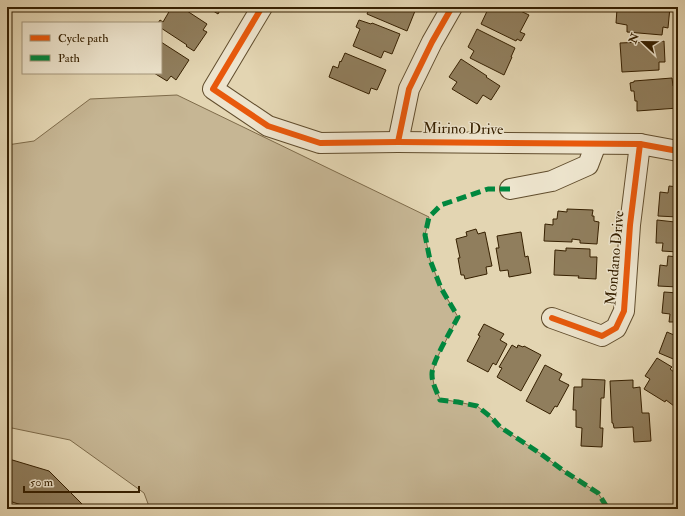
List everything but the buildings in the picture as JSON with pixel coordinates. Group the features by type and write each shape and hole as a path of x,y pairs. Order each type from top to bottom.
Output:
{"street":[{"name":"Mirino Drive","path":"262,7 213,89 268,126 320,143 398,142 640,144 678,151"},
{"path":"398,142 409,89 432,42 452,7"},
{"path":"510,189 552,180 588,165 596,144"},
{"name":"Mondano Drive","path":"552,318 602,336 616,328 624,311 630,225 640,144"}],"shaded area":[{"path":"177,95 429,217 425,235 430,260 441,288 458,317 437,358 432,374 434,385 440,399 477,406 492,418 500,427 598,493 608,509 150,509 144,493 70,440 7,427 7,145 34,141 90,99"}],"marked path":[{"path":"510,189 488,189 441,205 429,217 425,235 430,260 441,288 458,317 442,346 435,363 432,378 440,400 477,406 492,418 500,427 598,493 608,509"}],"cycle path":[{"path":"262,7 213,89 268,126 320,143 398,142 640,144 678,151"},
{"path":"398,142 409,89 432,42 452,7"},
{"path":"552,318 602,336 616,328 624,311 630,225 640,144"}]}
